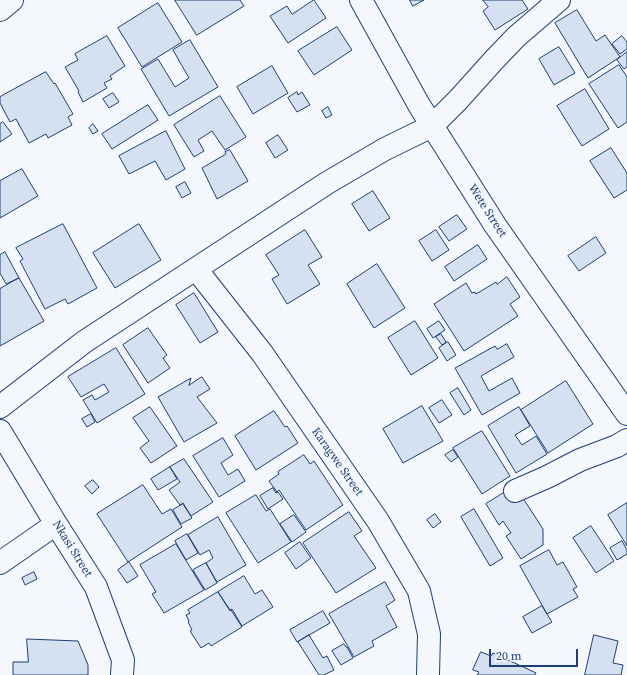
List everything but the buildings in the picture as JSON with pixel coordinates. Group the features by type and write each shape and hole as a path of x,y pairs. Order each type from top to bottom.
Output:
{"street":[{"path":"0,10 12,0"},
{"name":"Wete Street","path":"361,0 418,105 499,231 627,414"},
{"path":"0,407 84,342 196,269 385,149 432,126 516,37 559,0"},
{"name":"Karagwe Street","path":"196,269 262,354 378,521 419,591 429,634 428,675"},
{"name":"Nkasi Street","path":"0,431 96,587 123,660 122,675"},
{"path":"514,491 547,477 580,460 617,446 627,440"},
{"path":"0,564 56,524"}]}
